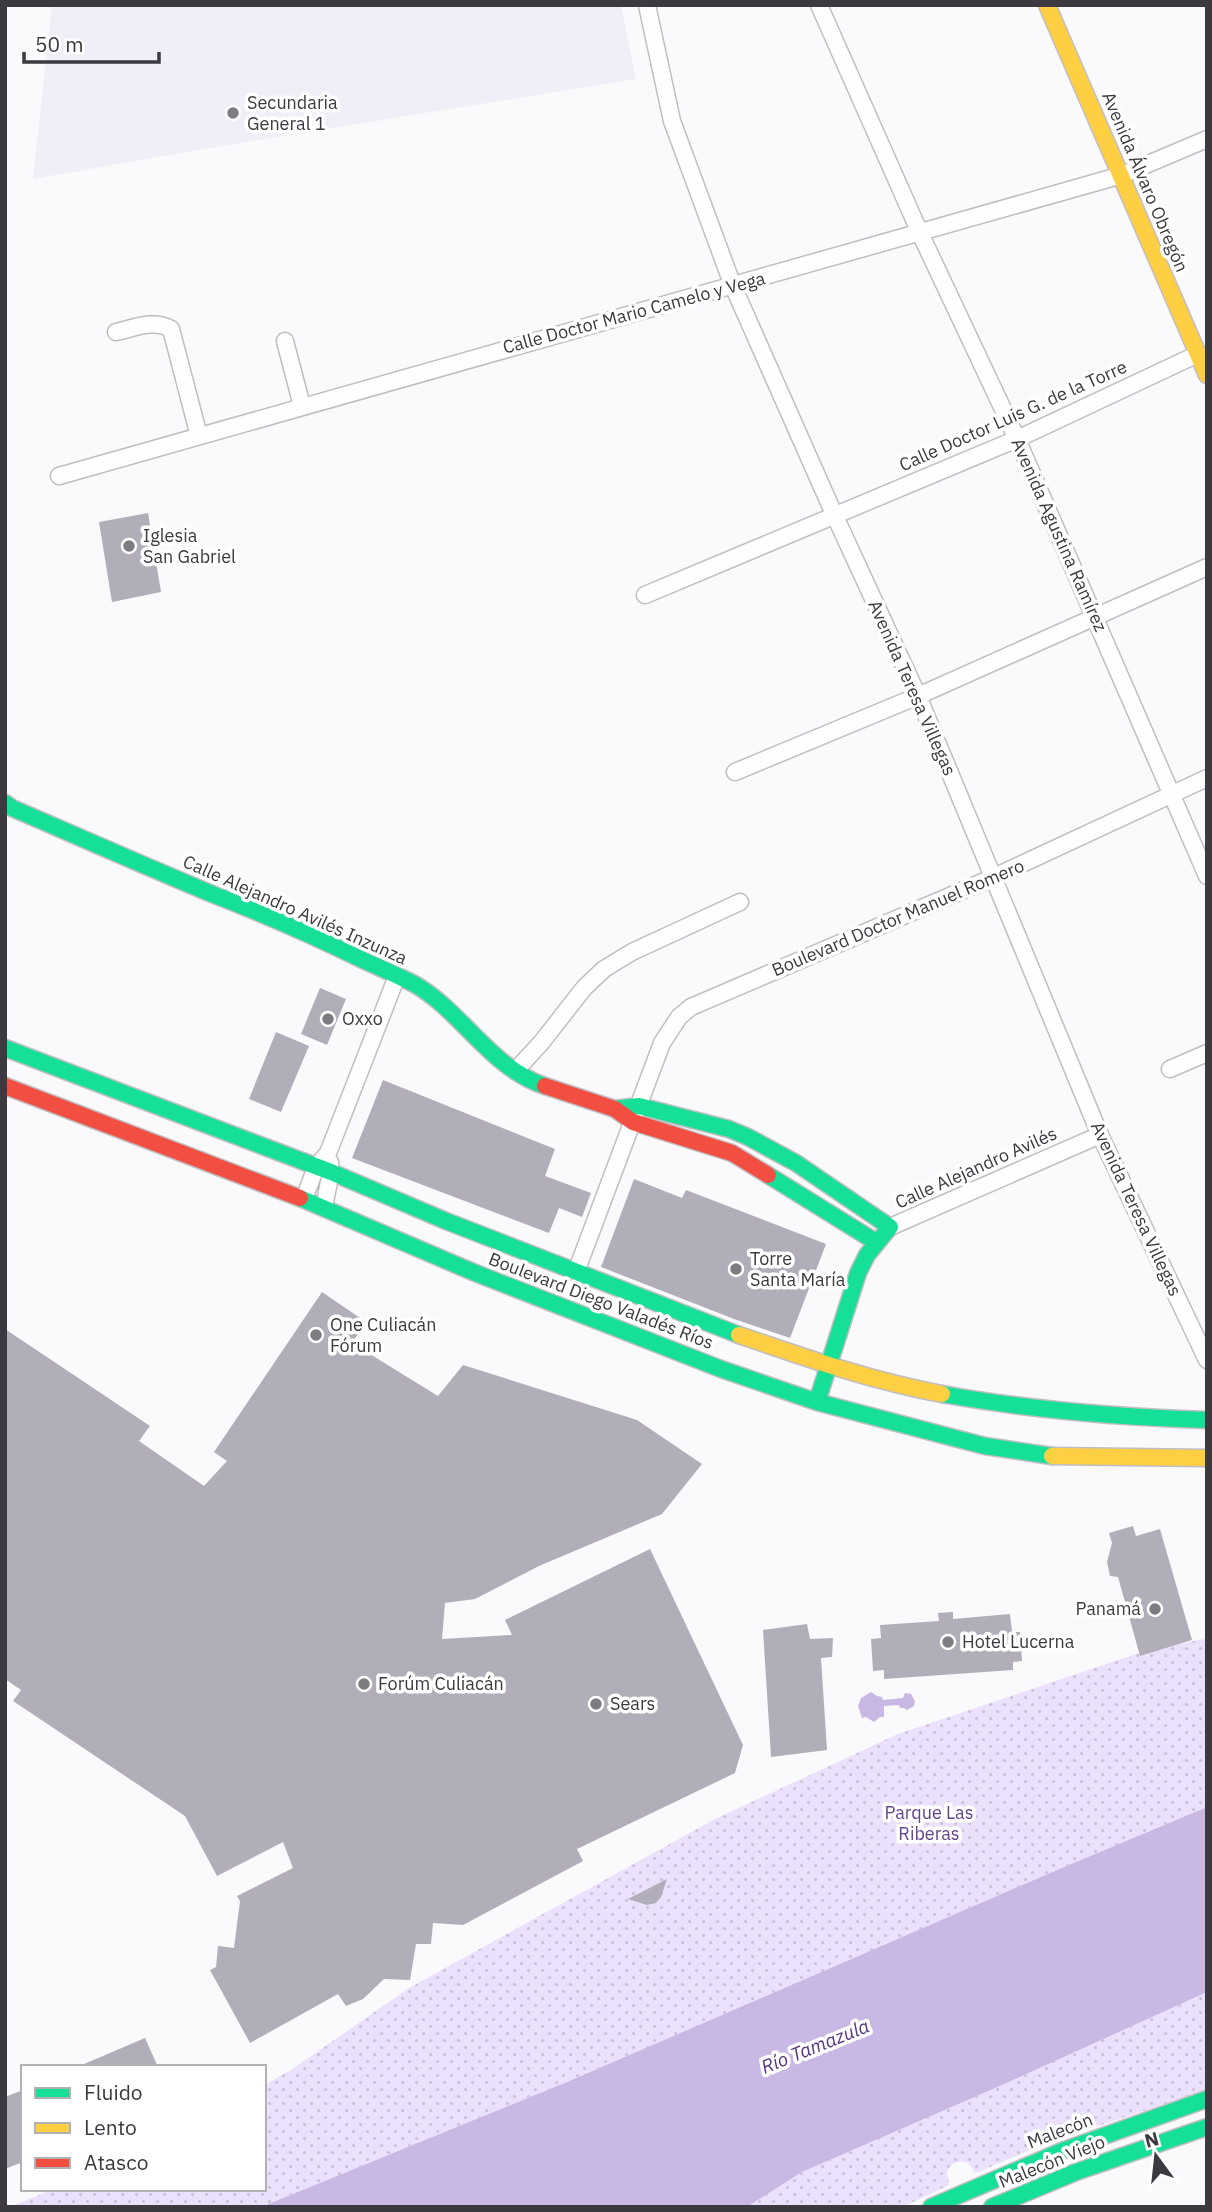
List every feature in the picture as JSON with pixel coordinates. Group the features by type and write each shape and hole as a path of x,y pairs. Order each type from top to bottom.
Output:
{"main road":[{"name":"Avenida Álvaro Obregón","path":"1047,5 1202,352 1207,375"},
{"name":"Calle Alejandro Avilés Inzunza","path":"5,803 132,861 297,928 417,986 446,1007 480,1042 515,1072 551,1090 615,1109 634,1122 732,1153 876,1241"},
{"name":"Boulevard Diego Valadés Ríos","path":"5,1048 324,1169 446,1221 730,1332 829,1366 911,1388 985,1402 1122,1417 1207,1420"},
{"name":"Boulevard Diego Valadés Ríos","path":"5,1086 186,1157 304,1199 473,1272 721,1369 817,1402 985,1446 1053,1456 1207,1458"},
{"name":"Calle Alejandro Avilés Inzunza","path":"615,1109 639,1106 729,1129 748,1137 796,1163 890,1227"},
{"name":"Calle Alejandro Avilés","path":"817,1402 858,1273 876,1241 890,1227"},
{"name":"Malecón","path":"931,2207 1062,2151 1207,2099"},
{"name":"Malecón Viejo","path":"992,2207 1076,2172 1207,2127"}],"street":[{"name":"Avenida Teresa Villegas","path":"647,5 671,121 733,286 918,696 1100,1135 1207,1360"},
{"name":"Avenida Agustina Ramírez","path":"819,5 920,233 1017,439 1207,876"},
{"name":"Calle Doctor Mario Camelo y Vega","path":"58,476 1122,175 1207,139"},
{"path":"116,332 155,323 171,329 199,436"},
{"path":"285,341 302,406"},
{"name":"Calle Doctor Luis G. de la Torre","path":"645,595 1017,439 1202,352"},
{"path":"735,772 918,696 1207,567"},
{"name":"Boulevard Doctor Manuel Romero","path":"576,1272 662,1043 670,1028 691,1007 994,877 1207,778"},
{"path":"515,1072 584,988 604,969 632,952 740,901"},
{"path":"324,1207 324,1169 328,1153 397,976"},
{"path":"1170,1069 1207,1054"},
{"name":"Calle Alejandro Avilés","path":"890,1227 1100,1135"},
{"path":"304,1199 324,1169"}],"shaded area":[{"name":"Secundaria General 1","path":"52,5 621,5 636,79 33,179"}],"green space":[{"name":"Parque Las Riberas","path":"1207,1638 1207,1807 567,2082 261,2207 9,2207 49,2191 266,2191 266,2084 291,2070 409,1988 715,1819 898,1734 1136,1654"},
{"path":"1207,1992 1207,2090 1047,2143 976,2173 968,2163 955,2163 947,2172 949,2185 903,2207 747,2207 802,2172"}],"water":[{"path":"871,1692 883,1700 903,1698 905,1693 911,1694 915,1701 914,1706 907,1710 899,1705 884,1706 884,1717 874,1722 866,1717 862,1718 858,1706 861,1698"},
{"name":"Río Tamazula","path":"1207,1807 1207,1992 802,2172 747,2207 261,2207 567,2082"}],"building":[{"path":"148,513 161,592 112,602 99,522"},
{"path":"320,988 346,999 327,1045 301,1034"},
{"path":"276,1032 309,1046 281,1112 249,1099"},
{"path":"383,1080 555,1149 545,1176 591,1193 582,1217 559,1208 549,1233 352,1158"},
{"name":"Torre Santa María","path":"634,1179 682,1198 686,1190 826,1244 790,1338 601,1267"},
{"name":"Forúm Culiacán","path":"322,1292 366,1322 352,1343 438,1396 463,1365 637,1420 702,1464 662,1514 539,1566 475,1599 445,1603 442,1639 512,1635 505,1620 650,1549 743,1745 735,1773 577,1849 583,1861 463,1925 433,1923 431,1944 416,1944 410,1980 384,1979 363,1999 346,2006 338,1994 250,2043 210,1970 216,1967 218,1946 234,1948 240,1901 237,1896 293,1868 283,1842 217,1876 185,1816 13,1701 21,1690 5,1679 5,1329 150,1426 139,1441 204,1486 227,1461 214,1452"},
{"name":"Panamá","path":"1133,1526 1136,1536 1160,1529 1192,1640 1140,1656 1118,1577 1110,1576 1107,1562 1112,1543 1109,1533"},
{"path":"953,1612 953,1619 1010,1614 1012,1632 1020,1632 1022,1661 1013,1662 1013,1670 884,1679 884,1670 873,1671 871,1639 881,1638 880,1625 939,1621 938,1613"},
{"path":"807,1624 810,1639 833,1638 832,1657 821,1658 827,1750 771,1757 763,1630"},
{"path":"667,1879 656,1903 647,1905 628,1899"},
{"path":"145,2038 157,2065 82,2065"},
{"path":"21,2091 21,2163 5,2169 5,2097"}],"traffic: fast":[{"path":"5,803 289,926 416,985 448,1010 509,1067 545,1086"},
{"path":"5,1048 331,1172 446,1221 739,1335"},
{"path":"615,1109 639,1106 729,1129 748,1137 796,1163 890,1227 867,1255 858,1273 817,1402"},
{"path":"768,1175 876,1242"},
{"path":"300,1198 473,1272 721,1369 817,1402 985,1446 1052,1456"},
{"path":"942,1394 1074,1412 1207,1420"},
{"path":"931,2207 1062,2151 1207,2099"},
{"path":"992,2207 1076,2172 1207,2127"}],"traffic: slow":[{"path":"1047,5 1207,375"},
{"path":"739,1335 865,1376 942,1394"},
{"path":"1052,1456 1207,1458"}],"traffic: jam":[{"path":"5,1086 300,1198"},
{"path":"545,1086 615,1109 633,1122 732,1153 768,1175"}],"place":[{"name":"Secundaria General 1","path":"233,113"},
{"name":"Iglesia San Gabriel","path":"129,546"},
{"name":"Oxxo","path":"328,1019"},
{"name":"Torre Santa María","path":"736,1269"},
{"name":"One Culiacán Fórum","path":"316,1335"},
{"name":"Panamá","path":"1155,1609"},
{"name":"Hotel Lucerna","path":"948,1642"},
{"name":"Forúm Culiacán","path":"364,1684"},
{"name":"Sears","path":"596,1704"}]}
